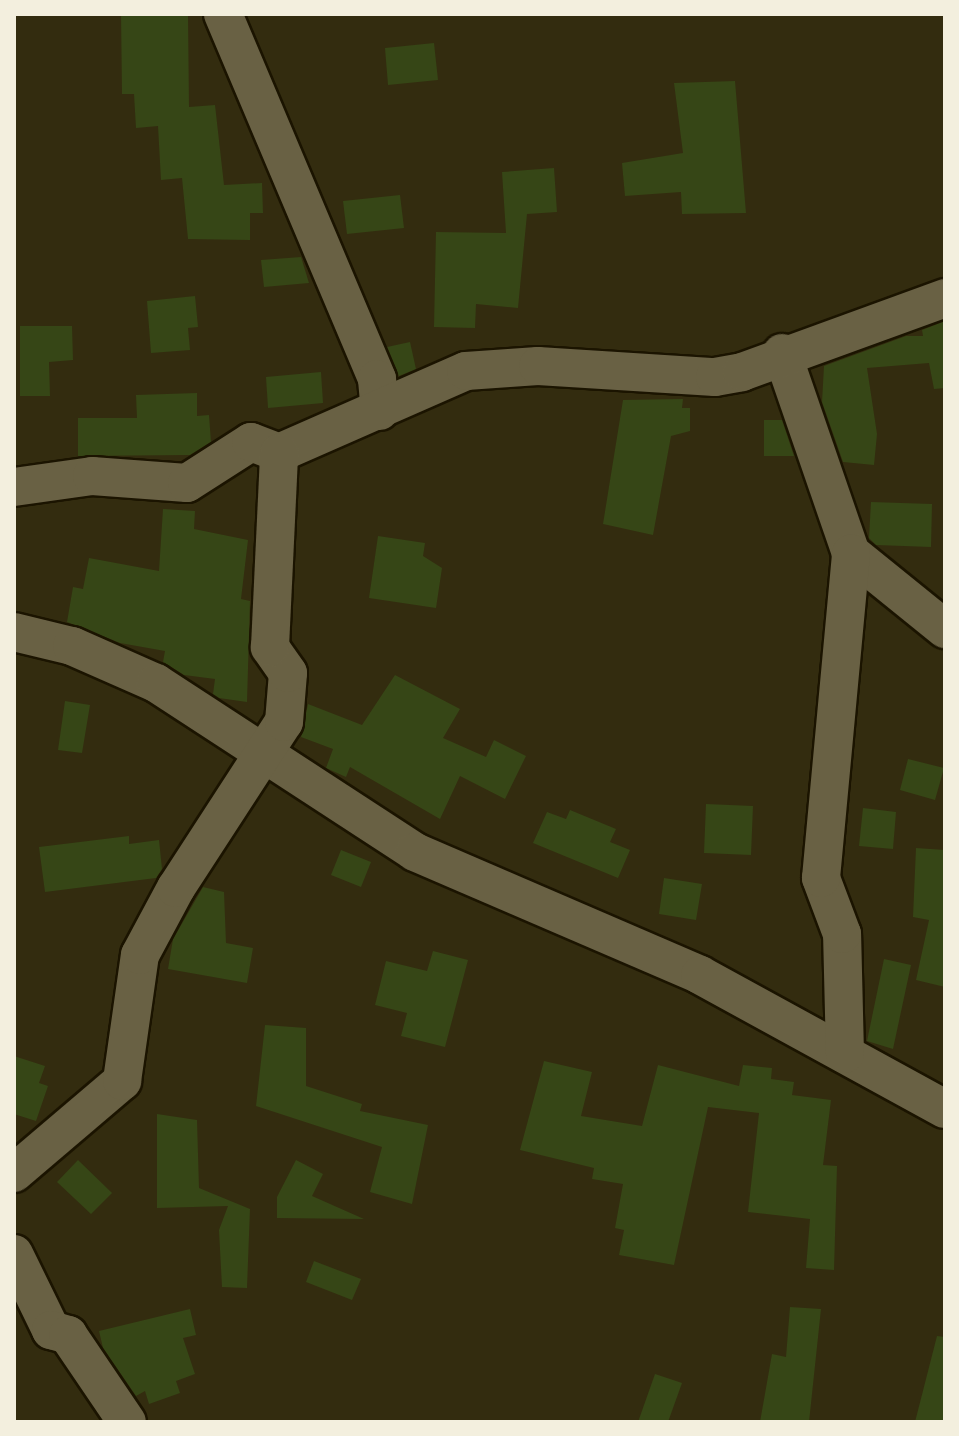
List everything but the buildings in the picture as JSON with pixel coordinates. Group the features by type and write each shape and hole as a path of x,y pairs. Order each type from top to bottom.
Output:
{"street":[{"path":"223,14 377,379 380,411"},
{"path":"14,487 92,476 187,483 251,442 279,453 466,371 538,366 715,377 762,367 782,353 945,298"},
{"path":"782,353 851,553 821,878 842,934 845,1054"},
{"path":"14,1173 122,1081 140,955 263,748 284,722 288,673 270,647 279,453"},
{"path":"851,553 945,629"},
{"path":"14,632 72,646 156,683 263,748 415,852 700,975 945,1109"},
{"path":"14,1254 51,1330 68,1335 127,1422"}]}
